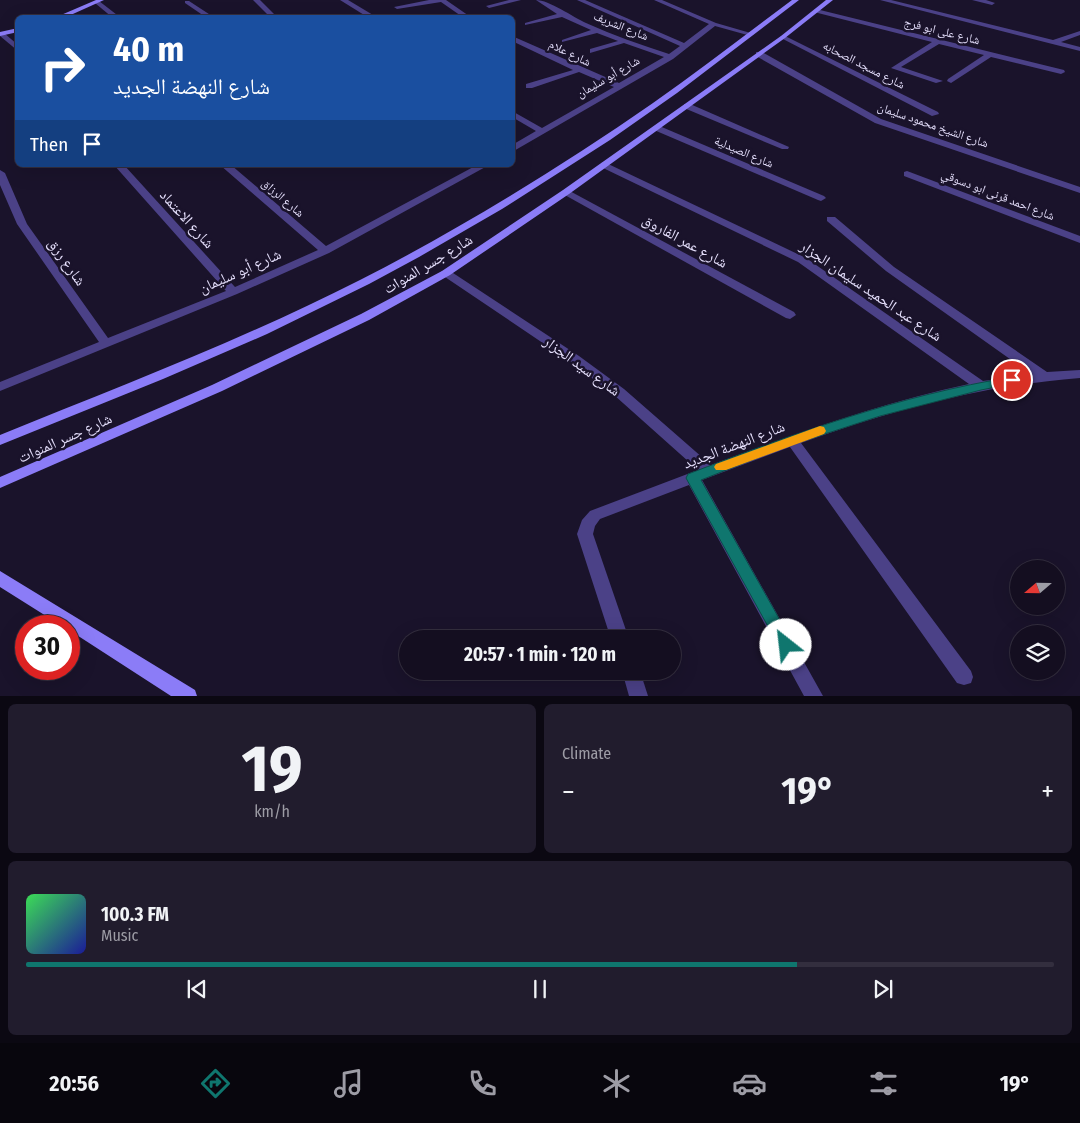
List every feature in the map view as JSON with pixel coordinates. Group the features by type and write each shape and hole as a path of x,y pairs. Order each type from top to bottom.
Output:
{"street":[{"path":"256,0 272,15"},
{"path":"343,0 369,15"},
{"path":"397,7 442,0 463,15"},
{"path":"489,6 518,0"},
{"name":"شارع الشريف","path":"539,0 598,30 670,57"},
{"path":"580,0 686,46"},
{"path":"657,0 714,24 751,34"},
{"name":"شارع جسر المنوات","path":"0,440 242,340 416,255 588,150 634,119 796,0"},
{"name":"شارع جسر المنوات","path":"0,483 217,388 365,318 446,273 657,128 830,0"},
{"path":"883,0 1080,49"},
{"path":"975,0 992,4"},
{"path":"64,15 99,1 115,15"},
{"path":"187,2 209,15"},
{"name":"شارع على ابو فرج","path":"816,11 1061,72"},
{"path":"527,24 565,14"},
{"name":"شارع أبو سليمان","path":"515,147 670,57 714,24"},
{"path":"564,41 598,30"},
{"path":"1,34 15,31"},
{"path":"1055,42 1080,33"},
{"path":"1,34 15,46"},
{"name":"شارع مسجد الصحابه","path":"783,36 935,114"},
{"name":"شارع علام","path":"515,39 579,70 619,86"},
{"path":"593,51 625,41"},
{"path":"938,41 895,68 939,81"},
{"path":"515,44 523,43"},
{"name":"شارع الشيخ محمود سليمان","path":"759,54 878,121 1080,190"},
{"path":"951,81 990,54"},
{"path":"529,86 579,70"},
{"path":"687,106 785,147"},
{"path":"515,115 542,131"},
{"name":"شارع الصيدلية","path":"657,128 821,198"},
{"name":"شارع عبد الحميد سليمان الجزار","path":"604,165 802,260 981,386"},
{"name":"شارع الاعتماد","path":"121,167 233,292"},
{"name":"شارع الرزاق","path":"227,167 324,250"},
{"name":"شارع أبو سليمان","path":"0,387 233,292 390,217 480,167"},
{"name":"شارع رزق","path":"0,173 22,224 106,344"},
{"name":"شارع احمد قرنى ابو دسوقي","path":"907,174 1080,240"},
{"name":"شارع عمر الفاروق","path":"566,192 790,315"},
{"path":"831,219 890,269 1042,375"},
{"name":"شارع سيد الجزار","path":"446,273 575,359 619,392 701,475 814,696"},
{"name":"شارع النهضة الجديد","path":"617,630 585,534 588,524 595,515 792,440 877,413 981,386 1042,375 1080,374"},
{"path":"792,440 964,677"},
{"path":"0,578 188,696"},
{"path":"634,680 639,696"}],"slow traffic":[{"path":"721,467 820,431"}],"route":[{"path":"786,645 693,478 823,429 929,398 1012,380"}]}
